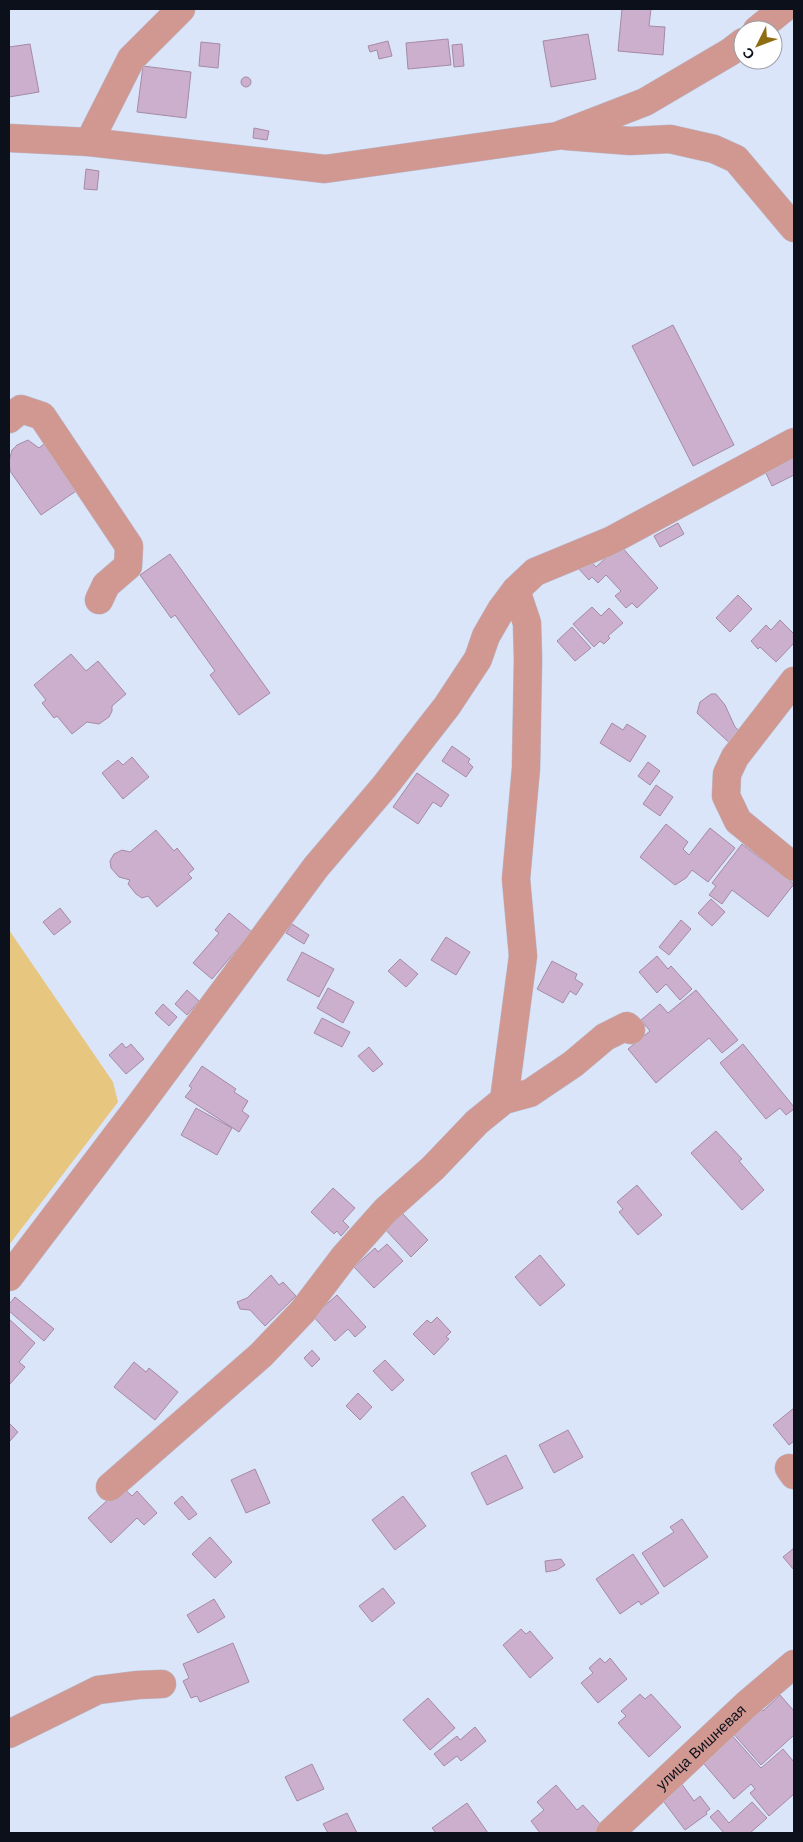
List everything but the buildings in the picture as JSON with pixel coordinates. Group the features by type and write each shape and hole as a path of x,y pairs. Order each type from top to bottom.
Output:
{"street":[{"path":"89,142 131,59 181,9"},
{"path":"769,20 783,9"},
{"path":"557,136 645,102 733,50"},
{"path":"9,138 89,142 325,169 557,136 630,141 670,139 714,149 736,159 794,228"},
{"path":"9,418 22,409 42,416 130,546 128,566 106,585 99,600"},
{"path":"9,1277 139,1106 316,867 384,787 447,706 478,659 486,636 501,610 516,590 535,572 610,541 794,442"},
{"path":"504,1100 523,956 516,879 526,768 528,659 527,623 516,590"},
{"path":"794,681 735,757 726,774 726,796 738,821 794,867"},
{"path":"110,1487 261,1355 303,1311 344,1257 386,1210 433,1168 476,1122 504,1100 530,1093 573,1064 605,1037 627,1026 631,1030"},
{"name":"улица Вишневая","path":"610,1833 747,1704 794,1664"},
{"path":"9,1734 98,1690 162,1684"}],"shaded area":[{"path":"9,930 113,1082 118,1102 9,1245"}]}
